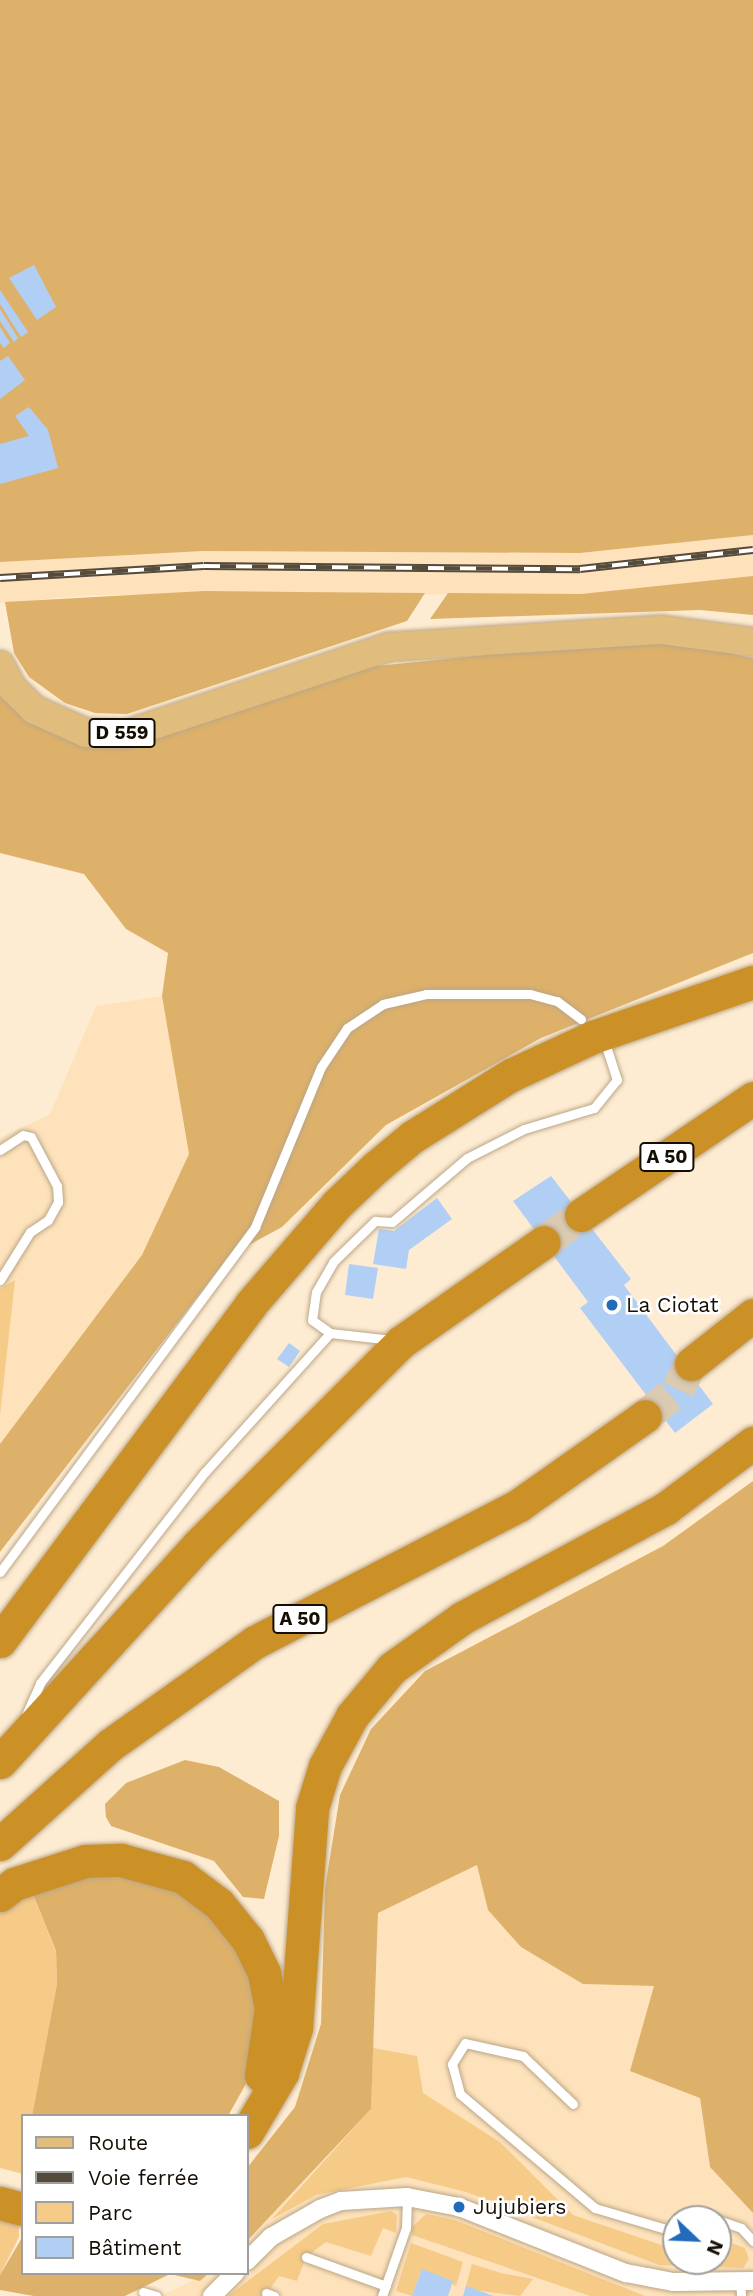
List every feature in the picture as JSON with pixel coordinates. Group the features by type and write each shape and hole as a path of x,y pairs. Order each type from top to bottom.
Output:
{"highway":[{"path":"0,1641 250,1305 337,1204 376,1167 412,1137 511,1075 593,1037 753,982"},
{"name":"A 50","path":"581,1215 753,1098"},
{"path":"6,1755 197,1546 401,1342 544,1242"},
{"path":"691,1364 753,1315"},
{"name":"A 50","path":"0,1844 110,1745 255,1642 519,1505 645,1416"},
{"path":"248,2130 282,2073 296,2028 312,1808 325,1766 352,1716 392,1668 462,1618 666,1508 753,1443"},
{"path":"0,1895 14,1884 85,1861 121,1860 183,1877 219,1904 248,1940 271,2008 270,2046 259,2081 241,2114"},
{"path":"0,2182 21,2187"},
{"path":"0,2203 21,2208"}],"main road":[{"name":"D 559","path":"0,664 12,688 35,710 86,733 127,734 388,647 662,630 753,642"}],"street":[{"path":"248,2260 271,2237 320,2208 341,2201 407,2197 459,2207 626,2273 673,2282 745,2286"},
{"path":"212,2296 233,2275"}],"lane":[{"path":"0,1572 256,1227 321,1067 347,1028 383,1004 426,994 530,994 557,1001 581,1019"},
{"path":"401,1342 330,1333 312,1320 316,1292 333,1262 375,1221 392,1222 467,1158 524,1129 594,1108 617,1080 606,1047"},
{"path":"0,1150 23,1135 31,1136 57,1186 58,1202 48,1220 30,1232 0,1280"},
{"path":"6,1755 40,1683 205,1472 330,1333"},
{"path":"573,2104 523,2056 465,2043 452,2064 460,2094 595,2208 662,2228"},
{"path":"382,2296 406,2228 407,2197"},
{"path":"732,2225 741,2228 753,2241"},
{"path":"306,2257 386,2286"},
{"path":"144,2292 156,2296"}],"shaded area":[{"path":"0,0 753,0 753,535 580,553 203,551 0,562"},
{"path":"753,535 753,576 678,586 581,594 94,595 0,603 0,562 203,551 580,553"},
{"path":"753,576 753,615 700,610 430,619 448,593 581,594"},
{"path":"204,591 425,593 407,621 127,714 95,713 65,703 29,677 14,653 5,602"},
{"path":"655,638 753,658 753,953 541,1038 386,1125 282,1227 229,1256 0,1552 0,1444 142,1255 189,1154 162,996 168,953 126,929 84,874 0,853 0,692 24,720 81,743 357,668"},
{"path":"162,996 189,1155 142,1255 0,1444 0,1138 50,1114 96,1006"},
{"path":"753,1481 753,2213 710,2167 700,2098 630,2071 654,1986 583,1984 521,1947 488,1910 477,1865 378,1913 371,2109 248,2240 248,2167 295,2107 321,2024 325,1888 340,1795 371,1729 425,1671 663,1546"},
{"path":"185,1760 219,1767 279,1801 279,1836 264,1899 243,1897 214,1861 111,1826 106,1817 105,1804 126,1783"},
{"path":"478,1865 488,1910 583,1984 654,1986 700,2098 710,2167 753,2213 753,2296 160,2296 205,2275 248,2275 248,2240 371,2109 378,1913"},
{"path":"115,1871 183,1888 237,1942 257,1975 257,2064 229,2114 32,2114 57,1984 56,1951 33,1894 51,1881"},
{"path":"21,2239 21,2275 168,2275 125,2296 34,2296 0,2290 0,2275"},
{"path":"174,2275 207,2275 200,2281"}],"green space":[{"path":"15,1280 0,1415 0,1289"},
{"path":"33,1894 56,1952 57,1984 32,2114 21,2114 21,2173 0,2168 0,1907"},
{"path":"373,2048 417,2056 423,2093 500,2142 573,2215 662,2245 662,2265 466,2192 406,2177 316,2195 272,2219 371,2109"},
{"path":"0,2211 18,2216 19,2237 0,2275"},
{"path":"391,2211 397,2215 396,2233 383,2228 371,2256 326,2242 306,2257 297,2281 279,2276 265,2296 228,2296 323,2224"},
{"path":"426,2214 455,2220 645,2296 590,2296 412,2235 411,2228"},
{"path":"411,2243 463,2262 456,2286 422,2269 412,2296 396,2291"},
{"path":"732,2243 745,2248 749,2259 743,2268 732,2268"},
{"path":"472,2264 533,2279 520,2296 465,2289"}],"building":[{"path":"34,265 56,307 37,320 9,278"},
{"path":"0,290 28,332 21,337 0,304"},
{"path":"0,309 18,338 14,342 0,321"},
{"path":"0,327 10,343 4,348 0,343"},
{"path":"8,356 25,380 0,399 0,361"},
{"path":"29,407 48,430 58,468 0,484 0,444 29,436 15,416"},
{"name":"La Ciotat","path":"551,1176 631,1279 624,1285 713,1404 675,1433 580,1308 588,1302 513,1201"},
{"path":"437,1198 452,1219 409,1250 406,1269 373,1264 379,1229 394,1231"},
{"path":"349,1264 378,1268 373,1299 345,1295"},
{"path":"289,1343 300,1351 289,1367 277,1359"},
{"path":"422,2269 453,2281 448,2296 412,2296"},
{"path":"466,2286 494,2296 463,2296"}],"tunnel":[{"path":"544,1242 581,1215"},
{"path":"645,1416 678,1389 691,1364"}],"railway":[{"path":"0,578 204,566 580,569 753,550"}],"place":[{"name":"La Ciotat","path":"612,1305"},
{"name":"Jujubiers","path":"459,2207"}]}
